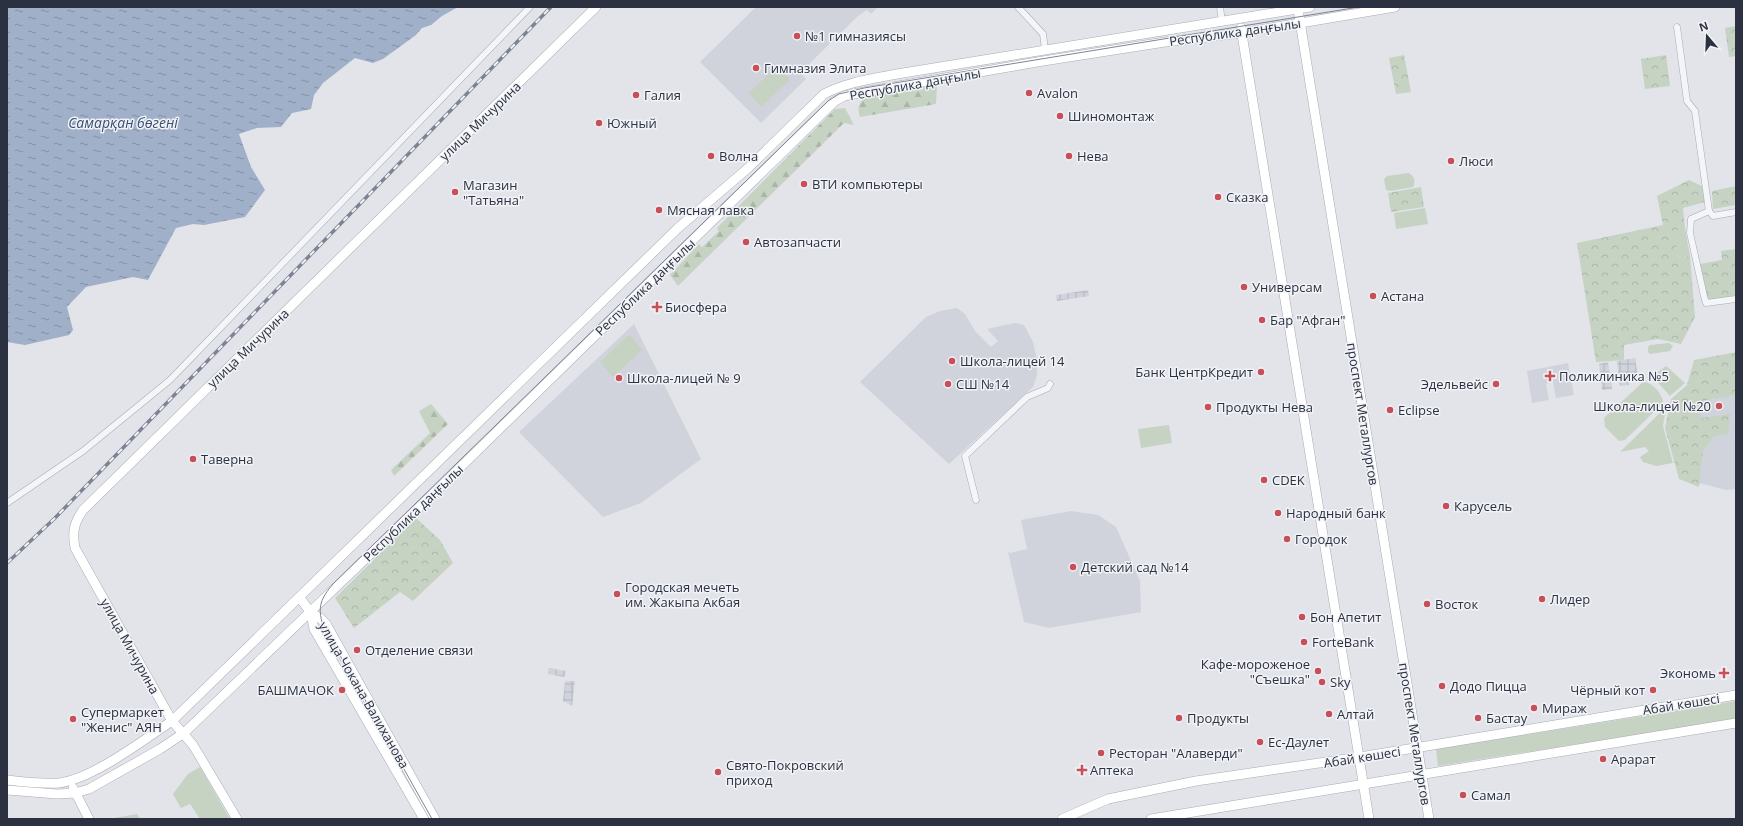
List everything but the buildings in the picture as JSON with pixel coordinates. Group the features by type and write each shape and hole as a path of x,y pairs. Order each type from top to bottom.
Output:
{"main road":[{"name":"улица Мичурина","path":"237,819 193,745 172,721 75,548 72,533 76,519 83,510 596,7"},
{"name":"Республика даңғылы","path":"7,780 42,783 69,781 85,775 120,755 172,721 300,598 678,228 748,169 824,94 838,87 854,82 1310,7"},
{"name":"Республика даңғылы","path":"7,790 57,794 75,793 89,789 160,749 184,733 310,613 835,101 844,96 864,92 1043,61 1165,42 1241,33 1395,7"},
{"name":"проспект Металлургов","path":"1298,9 1429,819"},
{"path":"1239,19 1369,819"},
{"path":"326,597 324,610 326,624"},
{"path":"300,598 310,613"},
{"name":"улица Чокана Валиханова","path":"310,613 320,618 326,624 436,819"},
{"name":"улица Чокана Валиханова","path":"310,613 314,629 424,819"},
{"path":"298,624 308,624 314,629"},
{"name":"Абай көшесі","path":"1062,819 1108,799 1196,781 1360,758 1736,696"},
{"name":"Абай көшесі","path":"1151,819 1364,785 1422,773 1736,723"},
{"path":"69,781 89,819"}],"street":[{"path":"7,504 83,451 170,380 530,7"},
{"path":"1018,7 1043,34 1045,50"},
{"path":"1220,7 1222,22"},
{"path":"1677,27 1687,101 1695,111 1709,211 1713,216 1736,212"},
{"path":"1709,211 1691,219 1690,233 1704,296 1706,302 1736,299"},
{"path":"976,500 966,456 1027,397 1048,388 1050,384"}],"shaded area":[{"name":"Гимназия Элита","path":"756,7 878,7 871,14 867,10 858,16 808,65 802,74 806,79 761,123 700,62"},
{"path":"1088,290 1089,296 1057,301 1056,295"},
{"name":"СШ №14","path":"957,308 965,314 975,331 991,347 998,341 987,329 1015,323 1024,325 1033,342 1037,360 1037,375 1033,387 949,464 860,382 926,317 940,311"},
{"name":"Школа-лицей № 9","path":"634,324 701,459 641,503 603,517 519,432"},
{"path":"1635,358 1638,376 1628,377 1629,385 1620,386 1617,361"},
{"path":"1608,362 1612,389 1602,390 1599,364"},
{"path":"1568,363 1574,395 1556,398 1553,382 1546,384 1549,400 1532,403 1527,371"},
{"path":"1736,379 1736,489 1726,490 1699,483 1692,390"},
{"name":"Детский сад №14","path":"1071,511 1098,515 1116,527 1140,581 1141,612 1049,628 1024,622 1008,552 1010,553 1027,549 1021,520"},
{"path":"549,668 566,671 564,677 548,674"},
{"path":"565,681 575,681 572,706 563,701"}],"green space":[{"path":"1736,26 1736,56 1729,57 1725,28"},
{"path":"1404,55 1411,92 1396,94 1389,58"},
{"path":"1666,55 1670,86 1645,89 1641,59"},
{"path":"777,66 790,80 761,107 749,93"},
{"path":"937,85 936,104 860,117 859,105 866,98 884,92"},
{"path":"845,108 854,125 844,123 678,286 670,275 699,244 702,247 719,231 717,228 835,109"},
{"path":"1409,173 1414,179 1413,187 1390,191 1386,190 1384,179 1387,176"},
{"path":"1689,180 1704,187 1705,202 1683,208 1685,228 1674,231 1678,258 1690,256 1695,317 1681,344 1658,339 1624,345 1624,360 1596,362 1577,243 1663,225 1657,196"},
{"path":"1736,186 1736,205 1713,209 1712,191"},
{"path":"1421,187 1424,207 1391,212 1388,193"},
{"path":"1425,208 1428,224 1396,229 1394,213"},
{"path":"1685,228 1690,256 1678,258 1673,230"},
{"path":"1736,249 1736,296 1708,300 1700,264 1722,260 1721,251"},
{"path":"627,336 631,336 642,350 613,377 600,362"},
{"path":"1669,343 1673,346 1670,351 1650,354 1648,352 1648,347 1650,345"},
{"path":"1736,352 1736,395 1700,401 1701,418 1730,414 1728,434 1714,436 1703,451 1699,487 1679,479 1665,428 1671,399 1687,385 1694,360"},
{"path":"1666,366 1685,383 1670,396 1652,376"},
{"path":"1643,382 1650,384 1656,389 1661,396 1663,403 1625,440 1619,441 1605,427 1604,418"},
{"path":"431,404 448,424 394,476 391,470 430,433 419,411"},
{"path":"1666,407 1663,426 1673,463 1656,466 1643,462 1640,457 1649,451 1645,447 1620,452"},
{"path":"1169,425 1172,443 1141,448 1138,429"},
{"path":"416,518 440,540 453,563 413,601 400,592 354,628 335,598"},
{"path":"1736,701 1736,719 1438,766 1436,749"},
{"path":"200,767 230,819 200,819 190,804 181,808 173,794 188,774"},
{"path":"137,814 140,819 112,819 114,818"}],"water":[{"name":"Самарқан бөгені","path":"7,7 458,7 442,16 431,25 422,28 416,35 383,59 373,63 355,58 323,83 314,95 311,109 292,113 281,127 257,128 239,134 251,167 265,190 245,217 204,225 193,224 176,228 148,280 133,277 86,287 67,307 73,330 69,335 25,345 7,342"}],"tram line":[{"path":"432,819 323,625 320,613 323,598 333,584 828,101 839,94 864,88 1359,7"}],"railway":[{"path":"7,563 54,519 551,7"}],"place":[{"name":"№1 гимназиясы","path":"797,36"},
{"name":"Гимназия Элита","path":"756,68"},
{"name":"Avalon","path":"1029,93"},
{"name":"Галия","path":"636,95"},
{"name":"Шиномонтаж","path":"1060,116"},
{"name":"Южный","path":"599,123"},
{"name":"Волна","path":"711,156"},
{"name":"Нева","path":"1069,156"},
{"name":"Люси","path":"1451,161"},
{"name":"ВТИ компьютеры","path":"804,184"},
{"name":"Магазин \"Татьяна\"","path":"455,192"},
{"name":"Сказка","path":"1218,197"},
{"name":"Мясная лавка","path":"659,210"},
{"name":"Автозапчасти","path":"746,242"},
{"name":"Универсам","path":"1244,287"},
{"name":"Астана","path":"1373,296"},
{"name":"Биосфера","path":"657,307"},
{"name":"Бар \"Афган\"","path":"1262,320"},
{"name":"Школа-лицей 14","path":"952,361"},
{"name":"Банк ЦентрКредит","path":"1261,372"},
{"name":"Поликлиника №5","path":"1550,376"},
{"name":"Школа-лицей № 9","path":"619,378"},
{"name":"СШ №14","path":"948,384"},
{"name":"Эдельвейс","path":"1496,384"},
{"name":"Школа-лицей №20","path":"1719,406"},
{"name":"Продукты Нева","path":"1208,407"},
{"name":"Eclipse","path":"1390,410"},
{"name":"Таверна","path":"193,459"},
{"name":"CDEK","path":"1264,480"},
{"name":"Карусель","path":"1446,506"},
{"name":"Народный банк","path":"1278,513"},
{"name":"Городок","path":"1287,539"},
{"name":"Детский сад №14","path":"1073,567"},
{"name":"Городская мечеть им. Жакыпа Акбая","path":"617,594"},
{"name":"Лидер","path":"1542,599"},
{"name":"Восток","path":"1427,604"},
{"name":"Бон Апетит","path":"1302,617"},
{"name":"ForteBank","path":"1304,642"},
{"name":"Отделение связи","path":"357,650"},
{"name":"Кафе-мороженое \"Cъешка\"","path":"1318,671"},
{"name":"Экономь","path":"1724,673"},
{"name":"Sky","path":"1322,682"},
{"name":"Додо Пицца","path":"1442,686"},
{"name":"БАШМАЧОК","path":"342,690"},
{"name":"Чёрный кот","path":"1653,690"},
{"name":"Мираж","path":"1534,708"},
{"name":"Алтай","path":"1329,714"},
{"name":"Продукты","path":"1179,718"},
{"name":"Бастау","path":"1478,718"},
{"name":"Супермаркет \"Женис\" АЯН","path":"73,719"},
{"name":"Ес-Даулет","path":"1260,742"},
{"name":"Ресторан \"Алаверди\"","path":"1101,753"},
{"name":"Арарат","path":"1603,759"},
{"name":"Аптека","path":"1082,770"},
{"name":"Свято-Покровский приход","path":"718,772"},
{"name":"Самал","path":"1463,795"}]}
